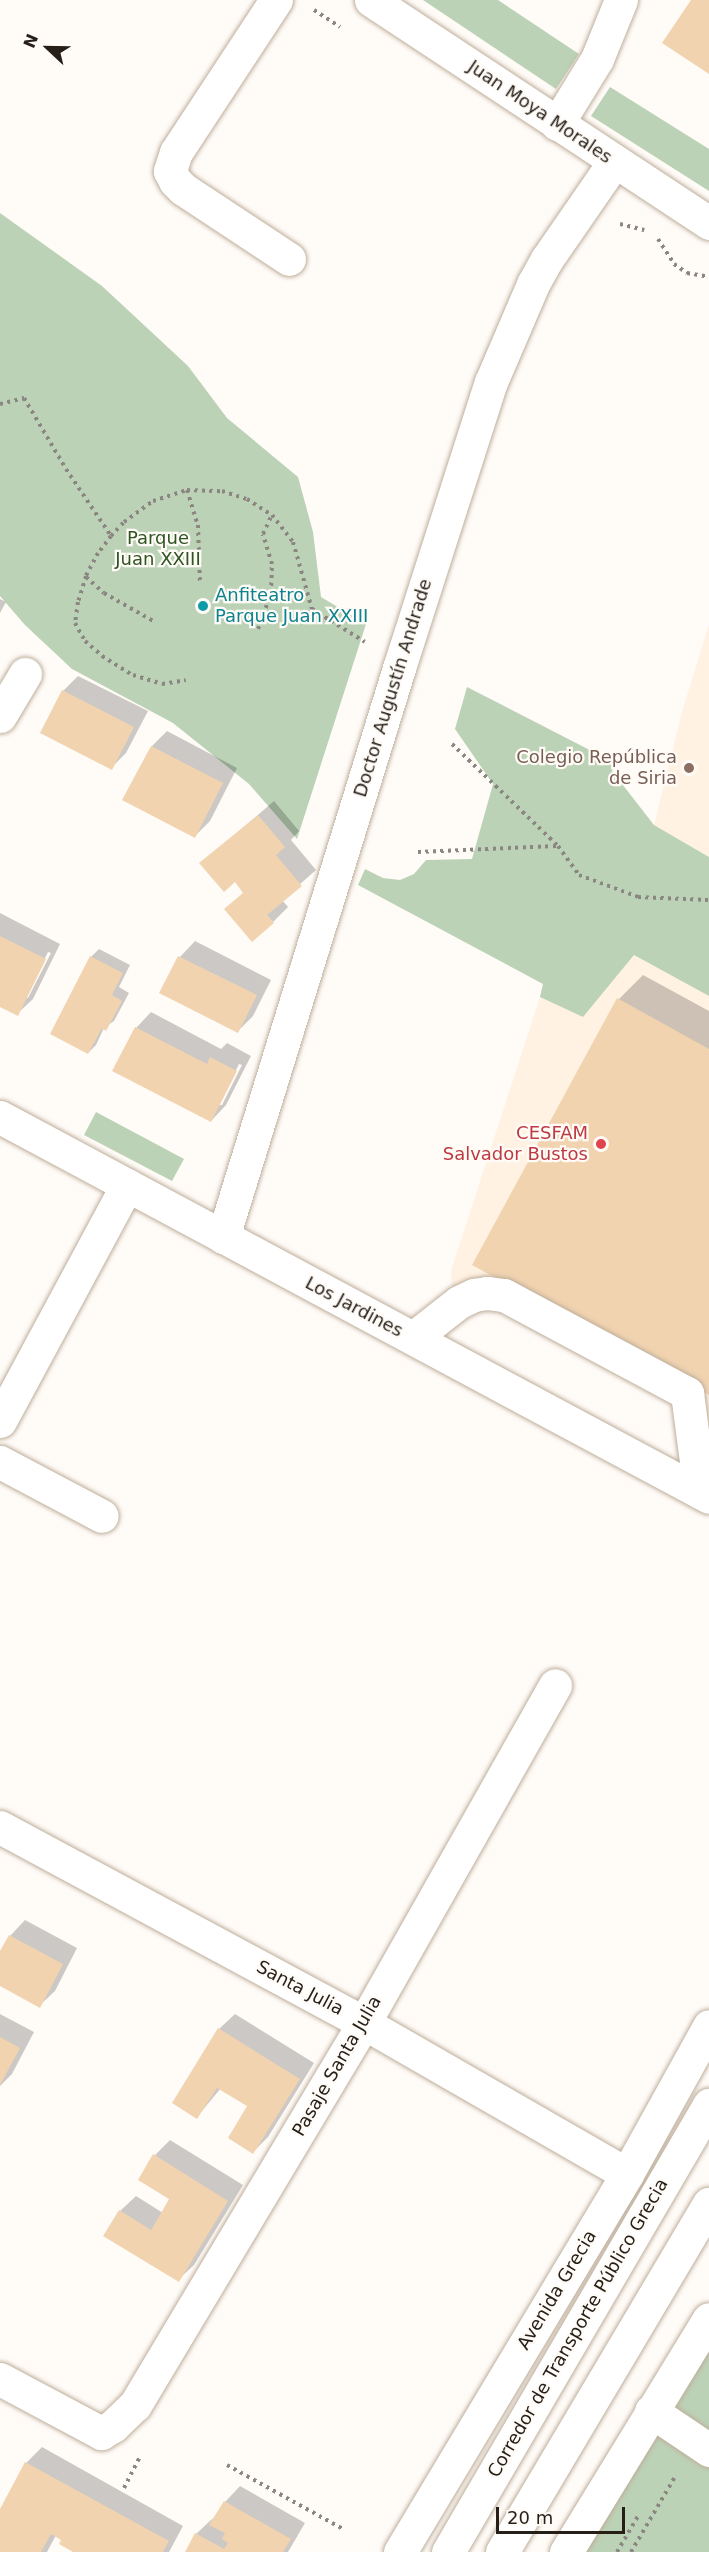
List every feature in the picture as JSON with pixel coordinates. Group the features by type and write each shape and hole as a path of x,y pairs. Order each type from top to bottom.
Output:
{"street":[{"path":"276,0 176,152 170,171 175,181 183,189 288,259"},
{"name":"Juan Moya Morales","path":"371,0 709,223"},
{"path":"557,124 597,59 621,0"},
{"name":"Doctor Augustín Andrade","path":"223,1237 395,678 491,382 533,284 547,259 614,162"},
{"path":"0,716 25,674"},
{"name":"Los Jardines","path":"0,1118 705,1495"},
{"path":"0,1421 127,1185"},
{"path":"412,1338 459,1302 474,1295 487,1293 504,1295 687,1394 705,1495"},
{"path":"0,1462 102,1516"},
{"name":"Pasaje Santa Julia","path":"0,2379 101,2433 124,2417 139,2400 364,2023 555,1685"},
{"name":"Santa Julia","path":"0,1827 364,2023 627,2174"},
{"name":"Avenida Grecia","path":"400,2552 627,2174 709,2026"},
{"name":"Corredor de Transporte Público Grecia","path":"448,2552 709,2105"},
{"path":"502,2552 709,2204"},
{"path":"566,2552 709,2319"},
{"path":"651,2411 709,2450"}],"path":[{"path":"617,222 652,234 665,247 674,264 687,273 709,277"},
{"path":"0,404 24,398 66,469 111,536"},
{"path":"188,490 198,525 200,585"},
{"path":"186,680 162,684 147,681 119,668 85,641 75,623 78,602 86,576 98,553 111,536 124,522 153,501 188,490 222,491 247,499 272,515 293,542 312,609 362,639"},
{"path":"258,629 271,593 272,564 263,534 272,515"},
{"path":"86,576 104,593 155,622"},
{"path":"452,744 558,846 579,876 638,897 709,900"},
{"path":"418,852 558,846"},
{"path":"228,2464 344,2529"},
{"path":"631,2552 678,2471"}],"shaded area":[{"name":"Colegio República de Siria","path":"709,624 709,857 654,825 682,712"},
{"name":"CESFAM Salvador Bustos","path":"634,955 709,996 709,1431 678,1416 674,1400 504,1308 479,1304 452,1286 451,1271 540,997 583,1017"}],"green space":[{"path":"423,0 498,0 579,54 556,89"},
{"path":"610,87 709,149 709,191 591,116"},
{"name":"Parque Juan XXIII","path":"0,213 102,286 188,366 227,418 298,477 313,532 321,597 366,624 297,839 249,784 173,723 72,669 25,625 0,596"},
{"path":"467,687 615,763 612,771 654,825 709,857 709,996 634,955 583,1017 540,997 543,984 358,885 365,869 383,878 400,880 414,874 426,860 472,859 493,784 455,729"},
{"path":"96,1112 184,1159 172,1181 84,1135"},
{"path":"709,2343 709,2552 586,2552"}],"building":[{"path":"691,0 709,0 709,74 662,43"},
{"path":"62,690 134,727 112,770 40,733"},
{"path":"151,746 223,783 195,838 122,800"},
{"path":"258,815 285,847 276,855 302,886 267,915 274,923 252,942 224,909 243,893 235,882 224,892 199,863"},
{"path":"0,936 46,959 18,1016 0,1007"},
{"path":"90,956 123,973 112,995 122,1001 106,1031 102,1028 88,1054 50,1034"},
{"path":"178,956 257,995 238,1033 159,993"},
{"name":"CESFAM Salvador Bustos","path":"617,998 709,1049 709,1395 472,1265"},
{"path":"135,1027 207,1064 210,1057 237,1071 211,1122 112,1071"},
{"path":"9,1935 63,1964 40,2008 0,1986 0,1951"},
{"path":"218,2028 300,2079 253,2154 228,2138 247,2106 217,2088 197,2119 172,2103"},
{"path":"0,2037 20,2048 0,2085"},
{"path":"153,2154 228,2201 179,2282 103,2236 119,2210 151,2230 169,2199 138,2180"},
{"path":"25,2462 169,2541 163,2552 73,2552 59,2544 61,2540 51,2534 41,2552 0,2552 0,2509"},
{"path":"224,2501 291,2539 283,2552 185,2552 195,2533 224,2549 228,2543 222,2539 225,2533 209,2525"}],"place":[{"name":"Anfiteatro Parque Juan XXIII","path":"203,606"},
{"name":"Colegio República de Siria","path":"689,768"},
{"name":"CESFAM Salvador Bustos","path":"601,1144"}]}
